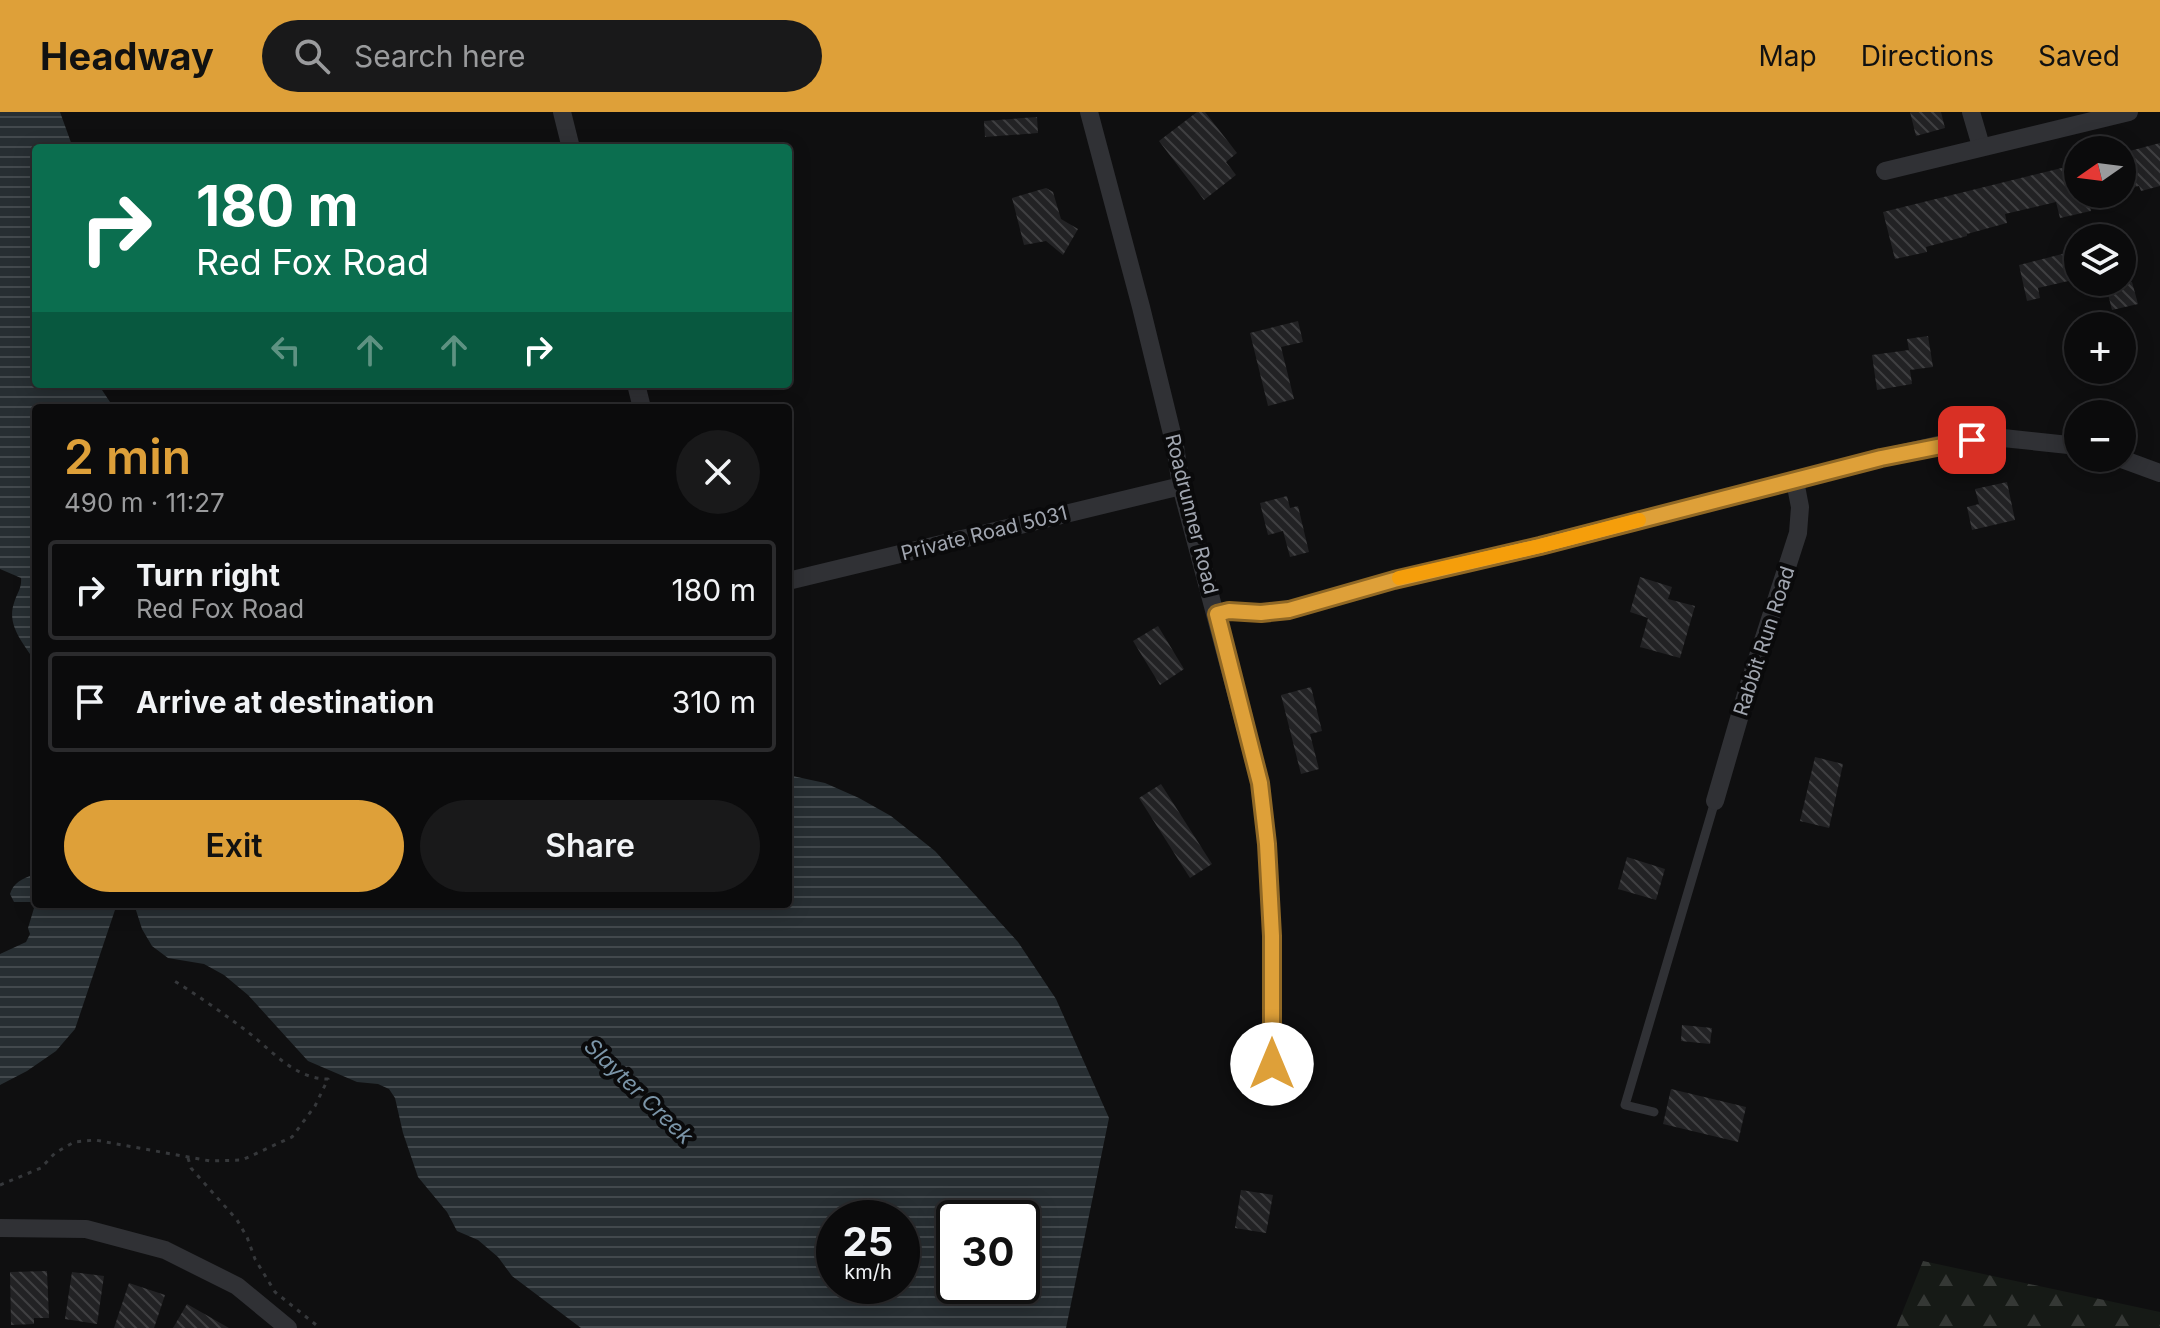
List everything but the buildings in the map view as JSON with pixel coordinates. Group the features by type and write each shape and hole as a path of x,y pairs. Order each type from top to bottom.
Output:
{"street":[{"path":"562,112 570,144"},
{"name":"Roadrunner Road","path":"1089,112 1141,307 1175,446 1181,486 1260,783 1272,936 1272,1064"},
{"path":"1971,112 1981,146"},
{"path":"1885,171 2129,112"},
{"path":"1217,614 1289,610 1394,580 1540,546 1914,450 1972,440 2030,439 2064,444"},
{"path":"2136,464 2160,473"},
{"name":"Rabbit Run Road","path":"1715,801 1798,533 1800,507 1795,481"},
{"name":"Private Road 5031","path":"792,580 1181,486"},
{"path":"0,1228 86,1229 165,1250 237,1286 288,1328"}],"lane":[{"path":"1654,1112 1625,1105 1715,801"}],"path":[{"path":"0,1185 41,1168 55,1153 74,1142 95,1140 210,1161 242,1160 292,1137 315,1106 328,1079 300,1073 246,1030 171,979"},
{"path":"188,1157 191,1168 237,1220 265,1280 275,1292 320,1328"}],"green space":[{"path":"1923,1261 2160,1312 2160,1328 1896,1328"}],"water":[{"path":"0,112 60,112 72,144 32,144 32,388 101,388 111,404 32,404 32,657 18,635 13,620 12,611 21,578 0,569"},
{"name":"Slayter Creek","path":"792,776 825,783 891,816 935,851 1018,942 1056,999 1109,1118 1066,1328 581,1328 512,1276 498,1257 478,1240 457,1231 447,1212 418,1177 395,1098 389,1089 378,1084 357,1082 308,1061 248,995 224,975 204,964 168,958 152,946 135,908 792,908"},
{"path":"32,875 32,904 14,902 10,894 13,887"},
{"path":"34,908 116,908 75,1029 56,1051 0,1085 0,954 26,942 30,934 28,928"}],"slow traffic":[{"path":"1399,578 1639,520"}],"route":[{"path":"1272,1064 1272,936 1260,783 1217,614 1289,610 1394,580 1540,546 1881,458 1972,440"}]}
